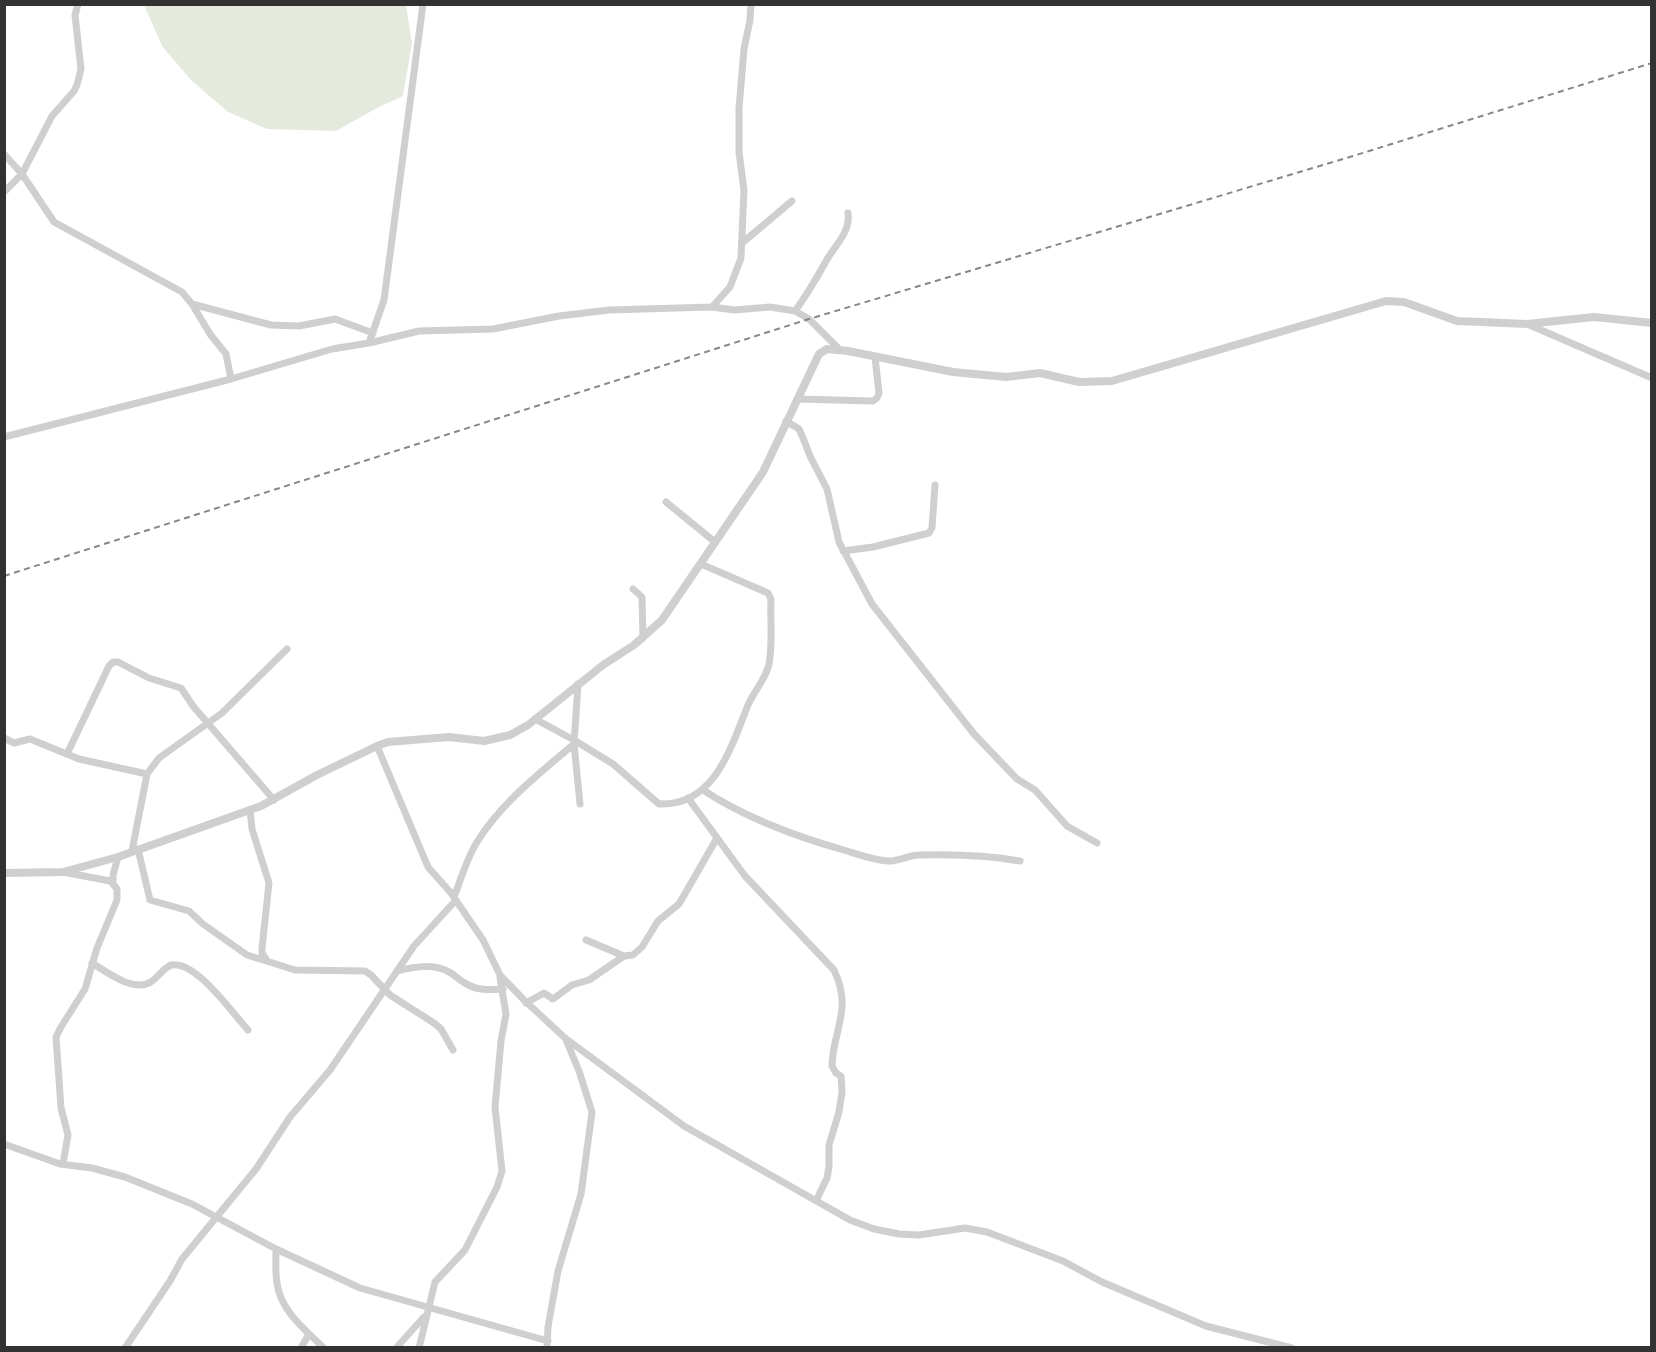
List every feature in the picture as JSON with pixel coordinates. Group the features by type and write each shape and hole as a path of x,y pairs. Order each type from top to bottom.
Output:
{"street":[{"path":"4,192 22,174 52,116 77,85 81,69 75,15 78,4"},
{"path":"369,343 384,300 423,4"},
{"path":"712,307 735,276 741,258 744,189 739,152 739,108 751,4"},
{"path":"4,154 22,174 54,222 182,292 226,354 231,379"},
{"path":"742,243 792,201"},
{"path":"795,310 840,242 848,224 848,213"},
{"path":"63,872 118,857 250,810 388,742 449,737 484,741 519,730 643,638 662,620 762,472 819,354 827,349 953,372 1012,378 1040,373 1067,381 1100,382 1138,374 1386,301 1404,302 1457,321 1527,324 1594,317 1652,323"},
{"path":"192,304 271,325 299,326 335,319 373,333"},
{"path":"4,437 231,379 313,354 419,331 493,329 601,310 712,307 734,310 770,307 795,310 809,319 840,350"},
{"path":"1527,324 1652,378"},
{"path":"797,399 873,401 879,393 875,357"},
{"path":"786,421 799,429 827,489 839,542 872,604 974,734 1017,779 1035,790 1066,826 1097,843"},
{"path":"843,551 873,547 929,533 932,528 935,485"},
{"path":"666,502 716,542"},
{"path":"535,719 613,764 655,802 663,804 688,798 703,790 736,739 749,704 769,666 771,599 768,593 701,564"},
{"path":"633,589 642,597 643,638"},
{"path":"287,649 222,713 166,752 147,774 135,850 150,900 189,911 241,952 295,969 365,971 403,1004 441,1029 453,1050"},
{"path":"67,754 109,666 113,662 118,662 157,681 181,688 274,800"},
{"path":"578,684 574,742 580,804"},
{"path":"4,738 14,743 30,739 67,754 147,774"},
{"path":"125,1347 170,1281 182,1259 269,1152 290,1117 330,1070 419,940 455,898 476,844 484,831 517,794 574,742"},
{"path":"377,746 428,867 455,898 483,940 500,975 506,1014 495,1107 501,1155 501,1179 465,1250 435,1282 426,1311 419,1347"},
{"path":"703,790 748,816 811,840 871,857 890,861 916,855 983,855 1020,861"},
{"path":"688,798 745,876 834,970 843,992 840,1025 832,1066 841,1076 842,1092 839,1112 829,1145 827,1178 816,1201"},
{"path":"250,810 252,829 269,883 262,948 263,957 266,960"},
{"path":"586,940 629,957 642,947 658,921 679,904 717,838"},
{"path":"113,884 114,868 118,857"},
{"path":"4,873 63,872 110,881 117,889 117,900 81,996 57,1037 61,1108 68,1135 63,1164"},
{"path":"526,1003 544,993 553,999 557,998 572,985 589,980 624,956"},
{"path":"92,963 135,985 151,982 171,965 183,966 203,980 248,1030"},
{"path":"397,971 425,966 449,971 472,987 489,990 503,989"},
{"path":"500,975 526,1003 566,1038 684,1126 850,1220 883,1231 919,1235 965,1228 987,1232 1063,1261 1102,1282 1206,1326 1292,1347"},
{"path":"4,1144 44,1159 124,1177 192,1204 276,1249 360,1288 426,1311 548,1344 558,1271 581,1194 592,1121 590,1103 566,1038"},
{"path":"276,1249 279,1293 291,1315 324,1347"},
{"path":"396,1347 426,1311"},
{"path":"301,1347 309,1334"}],"shaded area":[{"path":"144,5 406,5 412,43 403,96 336,131 267,129 228,112 191,80 162,46"}],"railway":[{"path":"4,576 809,319 1353,156 1652,63"}]}
